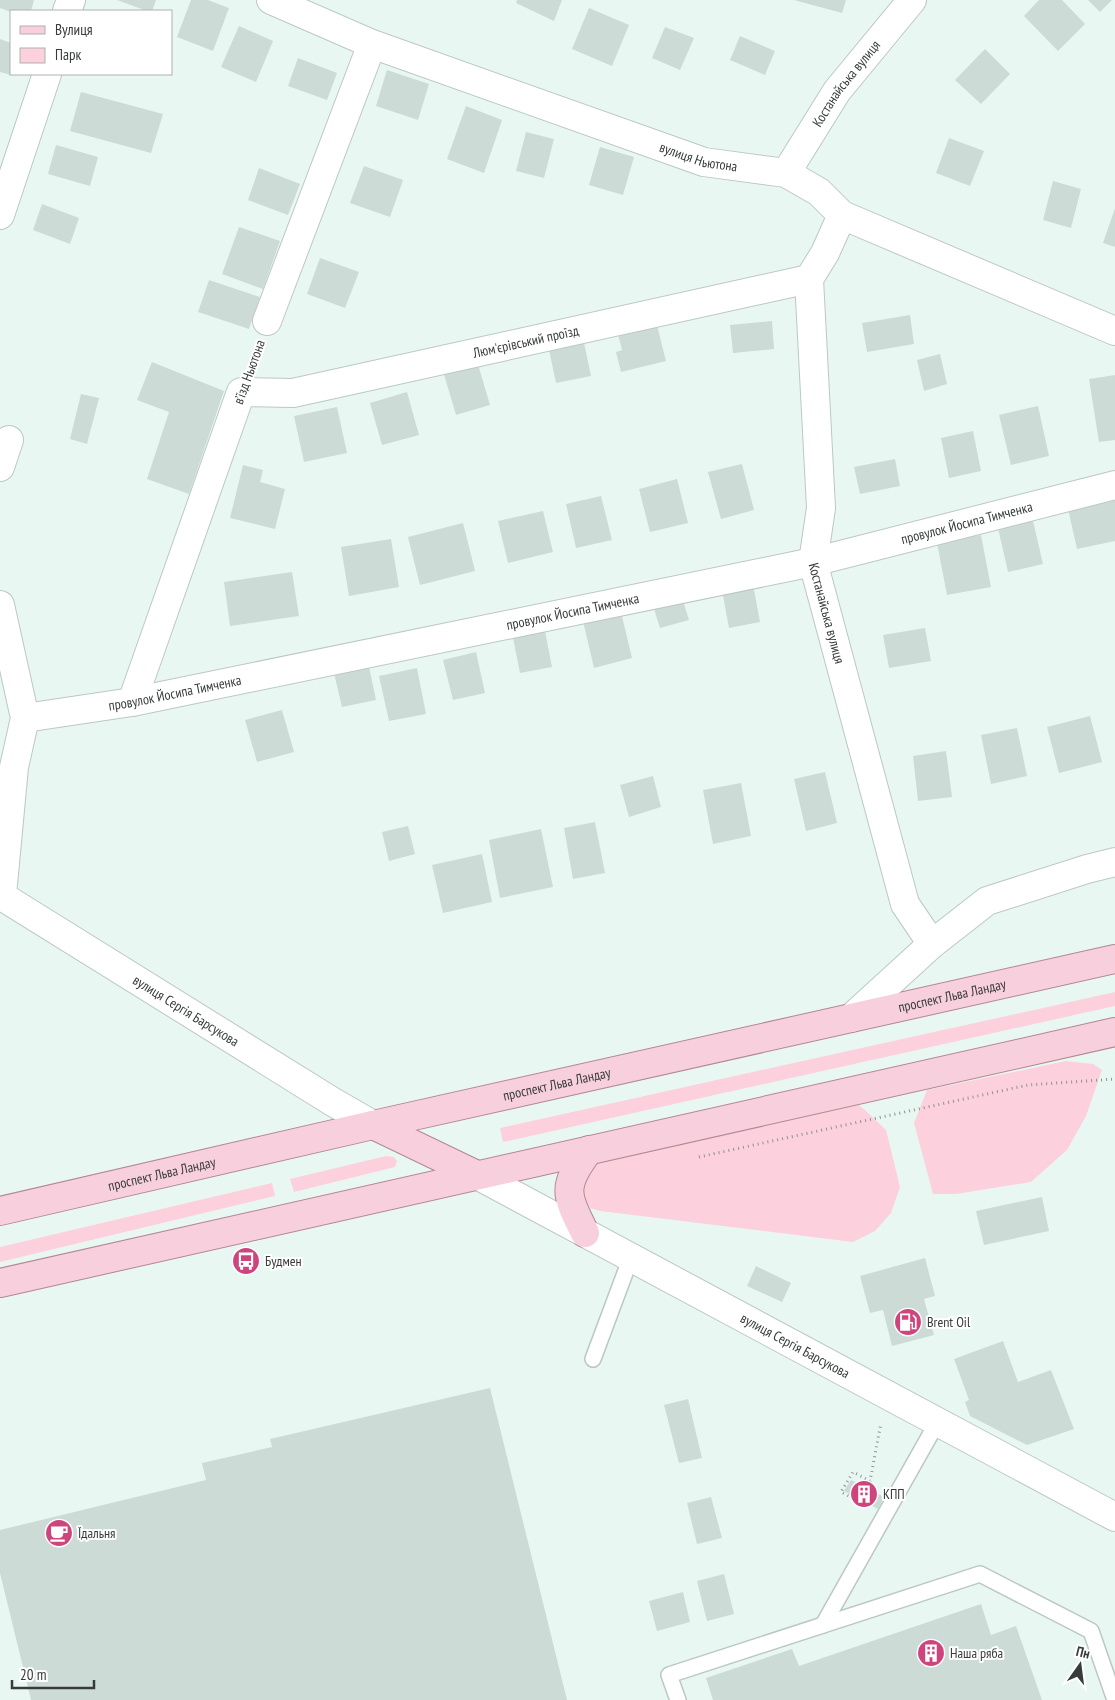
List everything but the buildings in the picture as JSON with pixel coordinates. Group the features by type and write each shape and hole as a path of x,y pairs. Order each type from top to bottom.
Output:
{"main road":[{"name":"проспект Льва Ландау","path":"0,1211 373,1124 1115,959"},
{"path":"0,1283 1115,1032"},
{"path":"373,1124 477,1175"},
{"path":"586,1233 571,1205 569,1187 574,1170 588,1150"}],"street":[{"name":"вулиця Ньютона","path":"271,0 372,44 704,162 786,173 819,192 842,215 1115,331"},
{"name":"Костанайська вулиця","path":"786,173 837,91 912,0"},
{"name":"в’їзд Ньютона","path":"267,321 372,44"},
{"path":"0,215 46,75"},
{"path":"809,279 825,253 842,215"},
{"name":"Костанайська вулиця","path":"809,279 821,508 813,562 905,904 932,944"},
{"name":"Люм'єрівський проїзд","path":"241,392 293,393 809,279"},
{"name":"в’їзд Ньютона","path":"132,702 241,392"},
{"path":"0,467 9,440"},
{"name":"провулок Йосипа Тимченка","path":"25,718 132,702 813,562 1115,485"},
{"path":"0,605 25,718 14,767 1,895"},
{"path":"851,1018 932,944 987,901 1115,862"},
{"name":"вулиця Сергія Барсукова","path":"1,895 317,1092 373,1124"},
{"name":"вулиця Сергія Барсукова","path":"477,1175 1115,1517"}],"lane":[{"path":"594,1359 631,1257"},
{"path":"823,1625 938,1421"},
{"path":"678,1700 669,1675 980,1574 1091,1631 1115,1700"}],"path":[{"name":"в’їзд Ньютона","path":"241,392 267,321"},
{"path":"690,1159 1028,1085 1115,1079"},
{"path":"870,1507 841,1492 853,1472 870,1481 881,1421"}],"green space":[{"path":"1115,992 1115,1006 503,1142 500,1128"},
{"path":"1066,1061 1093,1064 1102,1070 1086,1116 1067,1150 1031,1182 956,1194 933,1194 914,1123 927,1090"},
{"path":"856,1103 886,1130 900,1187 891,1213 875,1231 853,1242 600,1211 590,1208 583,1194 585,1172 591,1163"},
{"path":"386,1156 394,1157 397,1161 395,1167 294,1192 290,1179"},
{"path":"272,1183 275,1196 0,1262 0,1247"}],"place":[{"name":"Будмен","path":"246,1261"},
{"name":"Brent Oil","path":"908,1322"},
{"name":"КПП","path":"864,1494"},
{"name":"Їдальня","path":"59,1533"},
{"name":"Наша ряба","path":"931,1653"}]}
